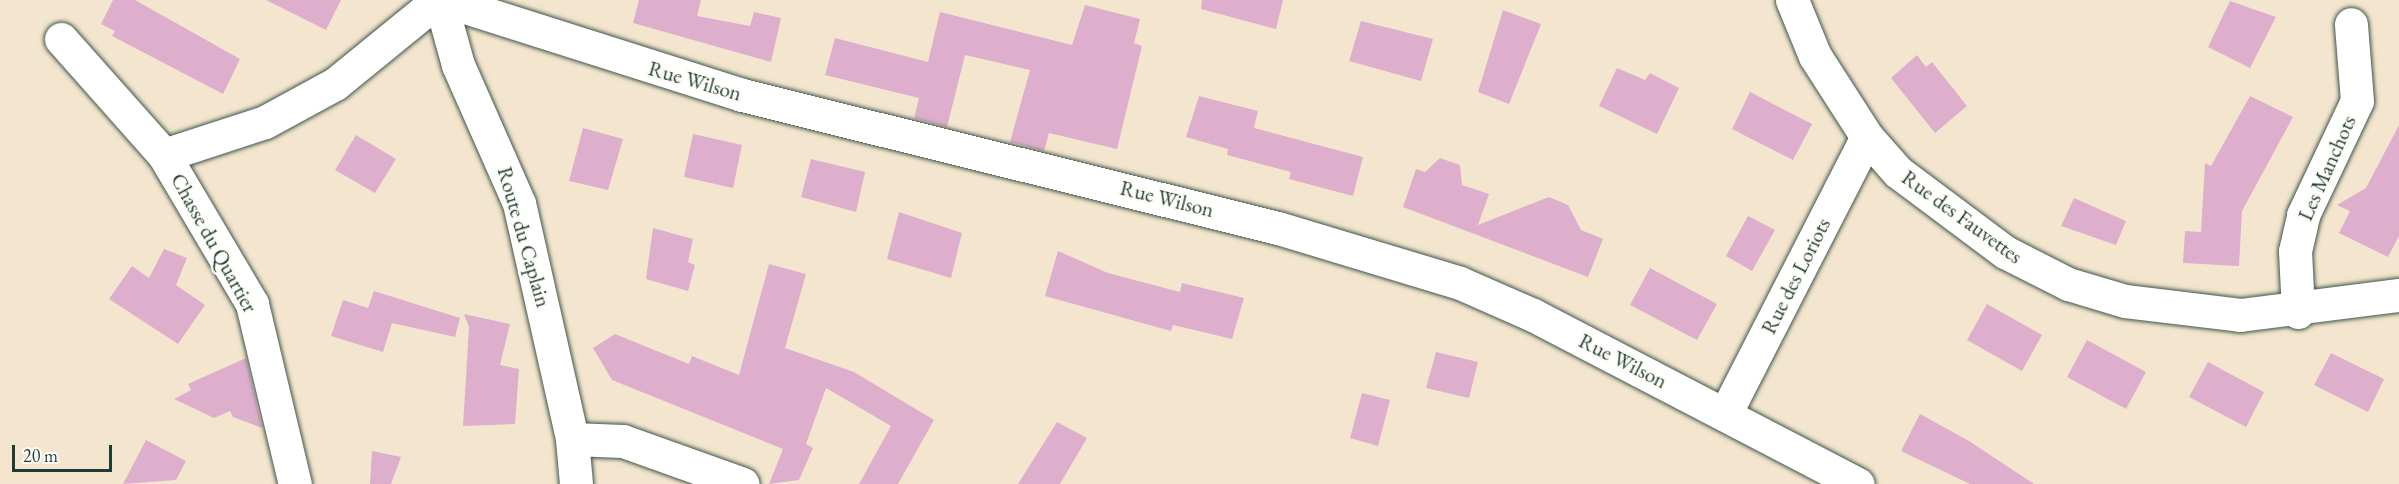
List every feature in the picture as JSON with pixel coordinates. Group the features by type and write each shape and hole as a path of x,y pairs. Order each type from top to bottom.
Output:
{"street":[{"path":"165,155 266,122 335,84 440,0"},
{"name":"Rue Wilson","path":"440,0 742,95 1278,228 1460,283 1725,414 1858,484"},
{"name":"Route du Caplain","path":"440,0 458,65 519,203 572,439 576,484"},
{"name":"Rue des Fauvettes","path":"1792,0 1815,56 1867,137 1898,172 1969,227 2068,284 2176,310 2240,315 2298,312 2399,295"},
{"name":"Les Manchots","path":"2298,312 2295,251 2302,215 2356,100 2351,24"},
{"name":"Chasse du Quartier","path":"61,39 165,155 252,304 295,484"},
{"name":"Rue des Loriots","path":"1725,414 1867,137"},
{"path":"572,439 623,441 743,484"}],"building":[{"path":"113,0 135,0 240,59 223,94 112,36 115,31 101,24"},
{"path":"266,0 341,0 326,30"},
{"path":"639,0 701,0 697,16 750,26 754,12 781,18 771,62 633,23"},
{"path":"1202,0 1283,0 1276,29 1201,9"},
{"path":"2230,1 2276,17 2250,68 2208,47"},
{"path":"1085,5 1140,19 1134,43 1142,46 1117,149 1049,133 1044,151 1010,142 1030,70 965,55 947,127 914,118 919,98 825,75 835,38 928,62 940,12 1072,45"},
{"path":"1503,10 1541,24 1509,104 1478,92"},
{"path":"1361,21 1433,39 1421,81 1349,61"},
{"path":"1917,55 1926,67 1932,62 1967,106 1935,133 1891,78"},
{"path":"1617,68 1645,80 1650,73 1679,88 1657,134 1599,106"},
{"path":"1750,92 1812,124 1793,160 1732,129"},
{"path":"1199,96 1258,111 1254,128 1363,157 1353,196 1289,179 1291,172 1227,155 1228,149 1186,137"},
{"path":"2250,96 2293,117 2242,211 2239,266 2183,263 2185,231 2201,232 2205,163 2211,166"},
{"path":"2399,125 2399,236 2388,257 2339,233 2350,211 2337,205 2366,188"},
{"path":"583,128 623,139 608,190 569,181"},
{"path":"693,134 742,145 733,188 684,177"},
{"path":"356,135 396,159 375,193 335,170"},
{"path":"1440,158 1460,165 1462,185 1489,194 1478,225 1549,197 1568,205 1581,230 1603,239 1588,277 1403,207 1416,169 1425,172"},
{"path":"811,159 865,172 856,212 801,197"},
{"path":"2074,198 2126,221 2116,245 2061,226"},
{"path":"899,212 962,233 951,278 887,259"},
{"path":"1748,216 1775,230 1752,271 1726,256"},
{"path":"653,228 693,239 688,262 695,265 688,291 646,279"},
{"path":"164,249 187,258 176,285 205,305 178,344 109,299 132,266 149,278"},
{"path":"1058,251 1108,273 1180,292 1182,283 1244,298 1232,339 1173,325 1171,331 1045,296"},
{"path":"769,264 806,274 785,348 854,372 934,420 898,484 859,484 891,426 826,388 806,444 813,448 799,480 769,484 783,449 612,380 593,348 615,334 689,364 692,356 739,375"},
{"path":"1650,268 1717,304 1697,340 1630,305"},
{"path":"374,291 460,318 455,337 392,323 383,352 331,336 343,300 368,308"},
{"path":"1987,304 2042,335 2022,371 1967,340"},
{"path":"464,314 510,324 500,365 519,369 515,424 463,426 469,327"},
{"path":"2087,340 2146,372 2126,409 2067,377"},
{"path":"1436,352 1478,362 1469,398 1426,388"},
{"path":"2331,353 2384,379 2368,412 2314,385"},
{"path":"246,358 262,428 233,417 230,411 214,418 174,399 191,390 188,384"},
{"path":"2208,362 2264,392 2246,427 2189,397"},
{"path":"1362,393 1390,400 1378,446 1350,438"},
{"path":"1920,414 1969,441 2034,484 1970,484 1901,451"},
{"path":"1057,422 1087,438 1060,484 1018,484"},
{"path":"146,440 186,461 176,480 123,484"},
{"path":"372,451 401,457 391,484 370,484"}]}
